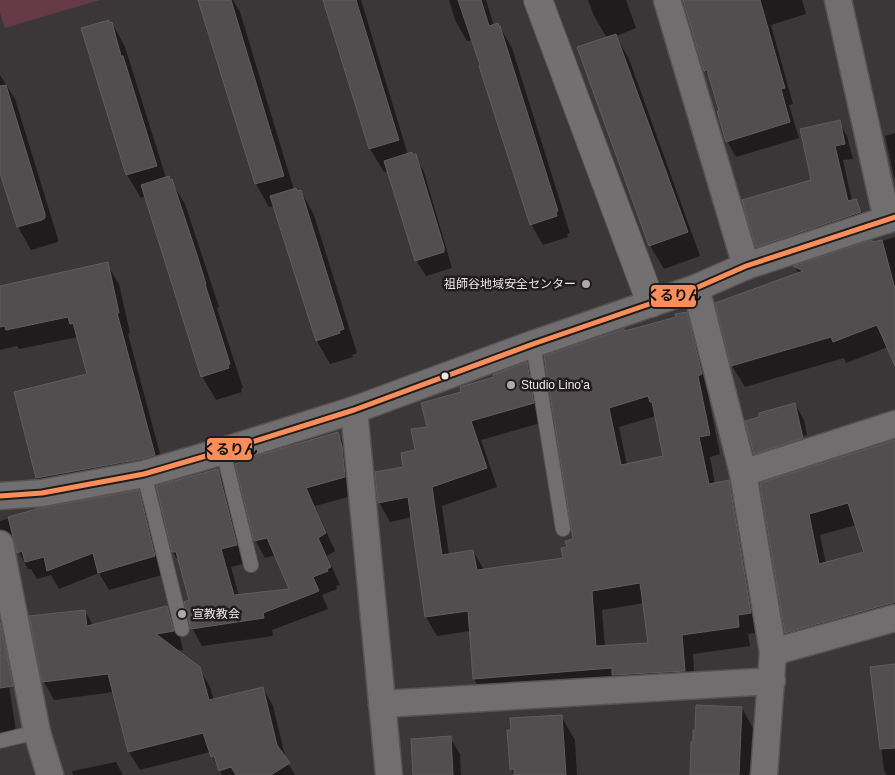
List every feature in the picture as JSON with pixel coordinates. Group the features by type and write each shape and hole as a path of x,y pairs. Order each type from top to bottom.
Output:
{"street":[{"path":"538,0 650,303"},
{"path":"667,0 746,266"},
{"path":"0,496 42,494 144,474 223,451 354,410 533,344 696,288 746,266 891,219 838,0"},
{"path":"696,288 743,472 773,652 764,775"},
{"path":"354,410 389,775"},
{"path":"743,472 895,424"},
{"path":"0,544 37,732 50,775"},
{"path":"773,652 895,618"},
{"path":"382,704 772,681"}],"lane":[{"path":"533,344 563,528"},
{"path":"223,451 251,565"},
{"path":"144,474 182,629"},
{"path":"0,741 37,732"}],"shaded area":[{"path":"0,0 100,0 5,28 0,13"}],"building":[{"path":"198,0 231,0 284,176 255,184"},
{"path":"323,0 356,0 399,140 369,149"},
{"path":"458,0 481,0 489,26 498,23 500,26 558,211 556,212 557,216 530,225"},
{"path":"683,0 760,0 785,88 781,89 790,122 726,142 707,70 704,71"},
{"path":"109,20 109,23 112,22 121,56 123,56 157,166 126,175 81,28"},
{"path":"616,34 688,232 649,246 577,47"},
{"path":"6,85 45,214 45,218 42,220 17,227 0,173 0,86"},
{"path":"840,120 845,144 835,146 848,201 856,199 861,212 756,247 742,200 811,180 800,129"},
{"path":"412,152 413,155 416,154 444,247 444,252 415,261 384,161"},
{"path":"169,176 170,180 172,179 198,258 230,364 228,365 229,368 201,377 141,185"},
{"path":"296,188 297,191 301,190 344,329 339,331 340,333 316,341 270,196"},
{"path":"872,240 872,242 882,240 895,289 895,366 877,325 833,342 831,337 731,366 715,303 803,271 793,266"},
{"path":"108,262 119,313 117,313 155,455 36,478 14,392 87,374 73,323 70,324 68,317 6,330 5,326 0,327 0,286"},
{"path":"687,312 702,374 698,376 710,435 699,437 709,484 729,480 751,613 738,615 739,627 682,635 685,671 612,675 612,668 473,679 468,611 425,617 408,497 378,503 375,472 403,467 401,453 415,450 411,429 427,427 421,403 461,392 460,387 494,377 493,375 527,362 534,403 471,421 487,468 432,487 442,555 473,550 477,570 563,558 561,548 567,547 565,541 573,539 544,356 624,329 625,331 676,317 675,314","holes":["648,396 650,402 652,402 663,456 621,465 609,408","640,583 648,643 596,646 592,591"]},
{"path":"795,403 803,438 754,454 745,421 759,417 759,413"},
{"path":"338,432 342,446 345,477 306,488 326,533 318,538 331,567 327,569 328,571 313,577 319,591 263,613 264,618 191,629 184,602 189,600 176,552 172,552 156,486 218,469 237,545 221,549 234,595 289,589 267,538 254,541 235,464"},
{"path":"895,440 895,602 785,633 760,483","holes":["848,503 864,552 819,564 809,514"]},
{"path":"139,490 155,556 98,573 93,553 47,571 44,557 25,562 22,551 17,553 8,517 40,508"},
{"path":"167,606 174,631 156,634 200,667 209,700 263,687 277,745 290,763 271,775 236,775 231,767 219,771 214,756 211,757 203,733 128,752 108,674 42,682 29,616 85,610 87,626"},
{"path":"0,622 13,686 0,688"},
{"path":"895,664 895,748 880,749 870,667"},
{"path":"696,705 742,707 739,775 690,775 691,742 693,741 693,730 695,731"},
{"path":"562,715 566,775 514,775 514,769 510,770 507,730 511,730 510,718"},
{"path":"451,736 453,775 413,775 411,739"}],"transit line":[{"name":"くるりん","path":"0,496 42,493 144,474 223,451 354,410 533,344 696,288 746,266 895,217"}],"place":[{"name":"祖師谷地域安全センター","path":"586,284"},
{"name":"Studio Lino'a","path":"511,385"},
{"name":"宣教教会","path":"182,614"}]}
